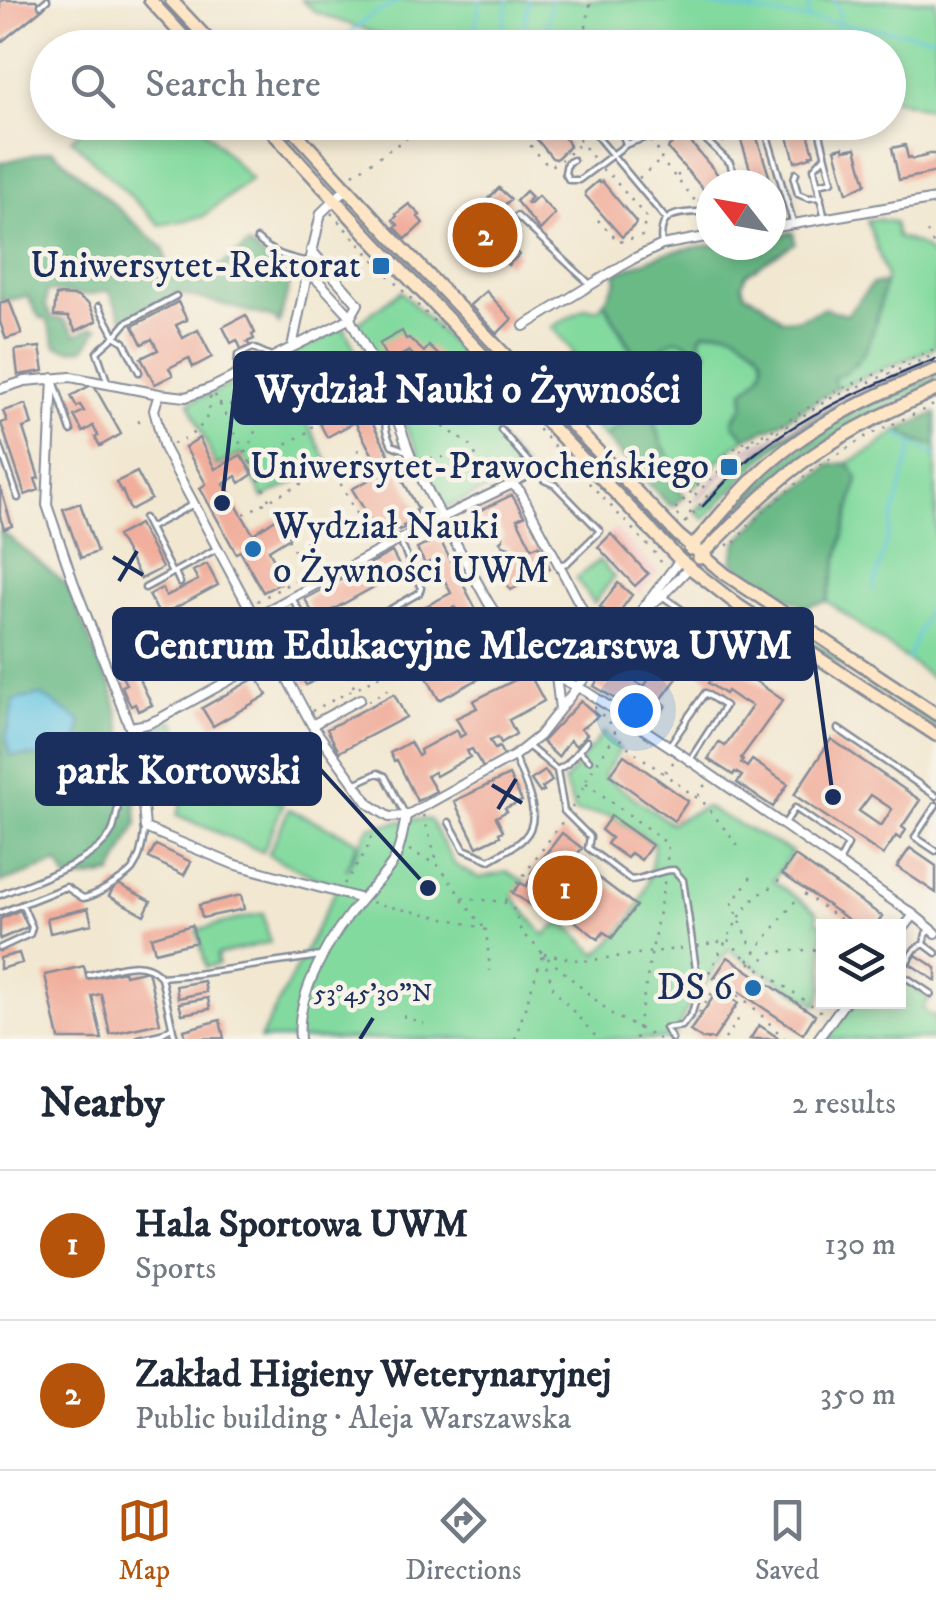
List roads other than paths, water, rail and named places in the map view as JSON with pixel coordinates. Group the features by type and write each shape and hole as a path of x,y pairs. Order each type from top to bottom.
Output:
{"main road":[{"path":"150,0 178,30"},
{"path":"170,0 199,30"},
{"path":"280,140 684,564 740,606 936,735"},
{"path":"303,140 682,528 697,551 936,714"},
{"path":"697,551 704,526 761,470 811,431 859,404 936,370"},
{"path":"684,564 716,541 811,456 864,423 936,390"},
{"path":"682,528 704,526"},
{"path":"714,565 716,541"}],"street":[{"path":"292,347 321,213 347,188"},
{"path":"786,226 936,200"},
{"path":"524,326 662,244 696,238"},
{"path":"0,389 25,381 72,377 159,394 186,396 211,392 350,318 358,304 312,250"},
{"path":"309,266 350,318 396,403 410,452 442,518 510,638 522,652 690,760 933,931"},
{"path":"53,378 47,506 138,748 145,828 232,864 362,899"},
{"path":"159,394 154,410 164,448 216,550 312,725 369,804 389,817 406,816 514,756 539,736 608,648 684,564"},
{"path":"255,618 508,485 520,491 598,637 608,648"},
{"path":"638,615 662,596 684,564"},
{"path":"131,728 159,718 274,655"},
{"path":"556,676 560,709"},
{"path":"312,725 362,701"},
{"path":"300,1039 298,1024 320,956 393,862 406,816"},
{"path":"906,925 914,915"},
{"path":"818,1039 841,1009"}],"lane":[{"path":"41,5 47,0"},
{"path":"600,140 664,217"},
{"path":"625,140 626,144"},
{"path":"573,160 567,163 564,173 570,180 580,180 626,144 649,140"},
{"path":"706,140 732,170"},
{"path":"768,140 794,225"},
{"path":"818,184 832,181 822,140"},
{"path":"824,219 814,168 826,156"},
{"path":"796,173 798,194 820,197"},
{"path":"664,217 696,212"},
{"path":"517,216 590,285"},
{"path":"662,244 660,226 664,217"},
{"path":"256,239 269,250 309,266"},
{"path":"108,384 96,352 126,323 176,296"},
{"path":"99,306 139,372"},
{"path":"237,376 238,355 253,348 276,359"},
{"path":"378,373 408,358"},
{"path":"53,378 71,431"},
{"path":"396,403 384,428 392,445 410,452"},
{"path":"501,430 544,480 555,485 600,531 568,563 559,565"},
{"path":"0,446 18,498"},
{"path":"508,485 538,472"},
{"path":"149,528 192,505"},
{"path":"144,518 180,583"},
{"path":"292,598 317,641 327,646 419,593 418,576 400,541"},
{"path":"145,588 216,550"},
{"path":"662,596 730,648"},
{"path":"669,746 705,693 726,706 690,760"},
{"path":"838,730 936,796"},
{"path":"558,770 588,741"},
{"path":"528,745 558,770 564,812 590,836 588,848 631,880 667,870 674,870 683,880 697,976 696,999 682,1026 665,1028 672,1039"},
{"path":"579,750 589,760"},
{"path":"448,822 464,848 490,860 522,841 532,827 533,810 514,756"},
{"path":"354,784 378,774 385,776 406,816"},
{"path":"0,894 90,854 112,832 120,790 141,789"},
{"path":"936,805 915,836 936,851"},
{"path":"783,826 795,808 848,845 838,863"},
{"path":"0,913 66,887 83,898 92,897 131,870 142,847 145,828"},
{"path":"131,870 138,874"},
{"path":"0,948 30,934 32,927 22,904"},
{"path":"931,994 904,976 902,970 924,944 926,934 933,931"},
{"path":"924,944 936,954"},
{"path":"161,976 320,956"},
{"path":"89,975 140,964 156,970 161,976 175,1039"},
{"path":"139,1039 171,1028"}],"water":[{"path":"41,695 81,721 76,759 10,755 6,736 14,700"}],"waterway":[{"path":"354,30 398,0"},
{"path":"475,30 480,0"},
{"path":"503,30 508,0"},
{"path":"524,30 528,0"},
{"path":"547,30 551,0"},
{"path":"669,0 885,30"},
{"path":"751,0 753,12"},
{"path":"808,19 809,0"},
{"path":"834,0 840,10 839,21"},
{"path":"906,33 936,37"},
{"path":"896,434 936,456"},
{"path":"873,590 913,444"},
{"path":"907,661 936,588"}],"tram line":[{"path":"703,506 745,462 795,426 936,359"}],"place":[{"name":"Zakład Higieny Weterynaryjnej","path":"485,235"},
{"name":"Uniwersytet-Rektorat","path":"381,266"},
{"name":"Uniwersytet-Prawocheńskiego","path":"729,467"},
{"name":"Wydział Nauki o Żywności","path":"222,503"},
{"name":"Wydział Nauki o Żywności UWM","path":"253,549"},
{"name":"Centrum Edukacyjne Mleczarstwa UWM","path":"833,797"},
{"name":"park Kortowski","path":"428,888"},
{"name":"Hala Sportowa UWM","path":"565,888"},
{"name":"DS 6","path":"753,988"}]}
